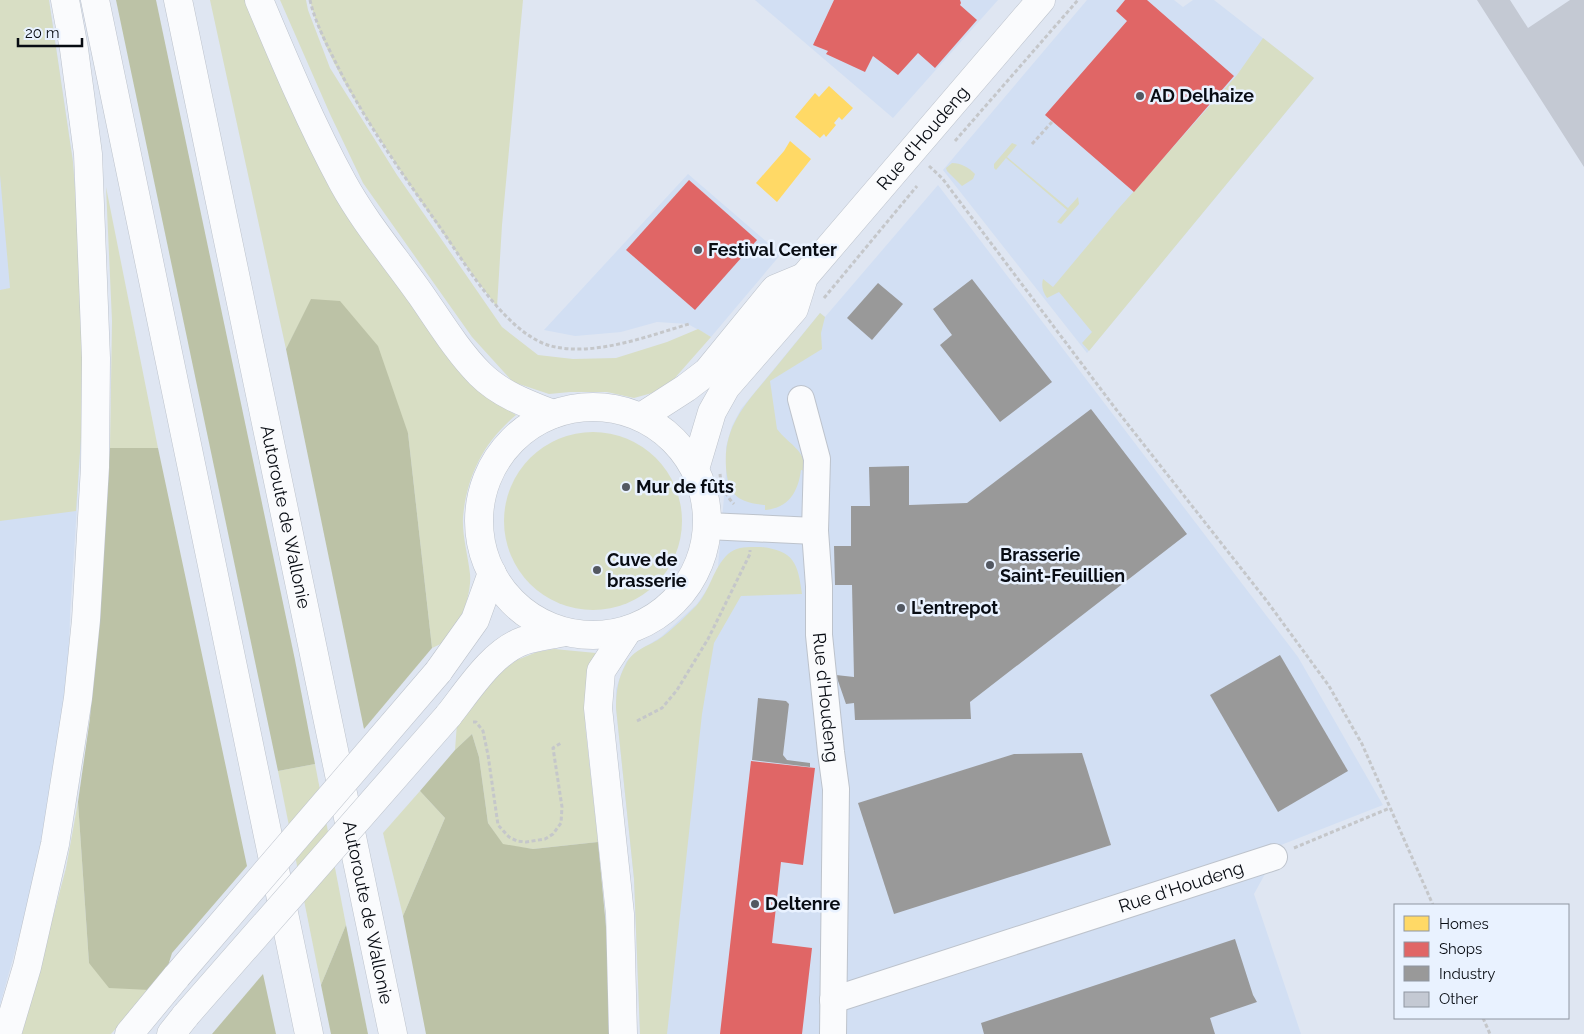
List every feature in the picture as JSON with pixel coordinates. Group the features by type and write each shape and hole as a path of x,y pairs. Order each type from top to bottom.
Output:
{"main road":[{"path":"6,1034 27,967 55,844 78,698 86,620 95,476 96,358 88,154 74,49 65,0"},
{"path":"95,0 309,1034"},
{"name":"Autoroute de Wallonie","path":"178,0 394,1034"},
{"path":"259,0 301,100 344,184 365,218 480,374 499,389 521,402 553,414"},
{"name":"Rue d'Houdeng","path":"641,417 707,372 775,289 804,277 922,159 1041,0"},
{"name":"Rue d'Houdeng","path":"707,471 712,412 726,387 794,309 804,277"},
{"path":"597,407 620,410 641,417 663,430 707,471 705,496 707,526 702,553 692,579 675,601 653,618 628,630 596,635 564,632 538,621 519,608 504,592 492,573 482,547 480,520 483,493 493,468 508,445 529,427 553,414 574,408 597,407"},
{"path":"129,1034 438,672 475,620 492,573"},
{"path":"623,1034 620,914 598,708 601,671 628,630"},
{"path":"178,1024 457,719 491,663 510,647 523,641 564,632"}],"street":[{"name":"Rue d'Houdeng","path":"800,399 817,459 815,531 820,658 836,789 833,1034"},
{"path":"707,526 815,531"},
{"name":"Rue d'Houdeng","path":"833,1000 1274,857"}],"path":[{"path":"310,0 320,30 353,97 402,173 470,271 512,322 532,338 552,346 572,348 593,348 623,343 688,324"},
{"path":"954,142 1078,0"},
{"path":"1032,144 1052,122"},
{"path":"922,159 937,162"},
{"path":"922,159 925,176"},
{"path":"922,159 942,178 1115,408 1266,600 1328,686 1362,744 1433,904"},
{"path":"818,305 919,183"},
{"path":"636,721 662,708 677,690 708,639 750,554 753,512 743,509 732,502 721,483 707,471"},
{"path":"457,719 476,722 483,730 498,825 517,841 526,842 545,839 553,834 561,823 562,807 553,748 561,743"},
{"path":"1274,857 1390,808"},
{"path":"1482,1019 1490,1034"}],"shaded area":[{"path":"0,0 49,0 73,162 87,349 70,615 68,689 57,772 22,926 0,1005"},
{"path":"755,0 998,0 893,118"},
{"path":"1087,0 1174,0 1183,7 1193,0 1214,0 1314,78 1087,353 943,170"},
{"path":"688,174 781,254 711,337 688,324 657,322 621,332 575,336 544,330"},
{"path":"938,185 1298,657 1383,805 1281,845 1254,894 1301,1034 640,1034 634,879 616,708 616,689 621,674 626,662 635,653 661,637 697,604 710,585 718,567 726,473 726,447 732,426 741,409 820,313 825,317"}],"green space":[{"path":"0,0 49,0 73,162 87,349 76,511 0,521 0,290 10,288 0,175"},
{"path":"116,0 156,0 295,660 315,764 278,771"},
{"path":"210,0 250,0 321,166 491,400 516,415 486,448 473,473 468,487 463,517 464,538 470,574 467,600 456,627 451,634 443,643 432,648 408,433 312,299 286,349"},
{"path":"280,0 306,0 330,68 397,175 502,327 538,355 573,359 616,358 667,342 698,329 711,337 674,379 652,393 634,398 607,392 549,394 513,382 472,337 363,183 330,114"},
{"path":"310,0 523,0 502,225 497,307 422,203 359,107 330,54 315,18"},
{"path":"1263,38 1314,78 1089,351 1082,343 1092,332 1059,292 1047,298 1044,294 1043,279 1053,287 1119,208 1237,75"},
{"path":"1012,143 1017,145 1007,157 1068,208 1078,197 1079,204 1061,224 1057,222 1067,210 1006,158 996,170 994,168 994,164"},
{"path":"952,163 970,169 975,174 973,179 962,186 947,171 946,168"},
{"path":"106,187 158,448 110,448 112,321"},
{"path":"311,299 340,301 378,346 408,433 432,648 364,729 286,349"},
{"path":"820,313 825,317 821,333 822,349 770,381 777,429 799,452 805,463 806,471 801,470 795,492 791,498 780,506 765,510 765,505 745,501 731,490 727,476 727,445 736,419 744,407"},
{"path":"593,432 627,439 642,447 656,458 667,472 675,487 682,521 675,555 667,570 656,584 642,595 627,603 593,610 559,603 544,595 530,584 519,570 511,555 504,521 511,487 519,472 530,458 544,447 559,439"},
{"path":"110,448 158,448 247,866 172,953 167,969 150,990 109,988 89,963 78,802 90,718"},
{"path":"761,547 781,552 792,560 799,574 802,594 741,596 714,643 702,714 667,1034 640,1034 634,879 616,708 619,680 623,669 633,655 662,637 696,606 728,554 739,548"},
{"path":"554,649 596,653 587,680 585,724 598,842 533,849 503,845 488,823 479,757 472,734 455,750 457,723 502,671 517,660 537,652"},
{"path":"472,734 479,757 488,823 503,844 533,849 598,842 608,948 609,1034 426,1034 403,916 445,818 420,791 455,750"},
{"path":"315,764 346,925 321,985 278,771"},
{"path":"420,791 445,818 403,916 383,833"},
{"path":"78,802 89,963 150,990 111,1034 22,1034 66,868"},
{"path":"346,925 368,1034 331,1034 321,985"},
{"path":"263,974 276,1034 212,1034"}],"building: Homes":[{"path":"829,86 853,108 842,120 839,117 834,123 836,125 826,137 824,134 820,138 795,117 815,93 819,97"},
{"path":"790,141 811,159 777,202 756,183 784,151"}],"building: Shops":[{"path":"834,0 960,0 960,5 977,20 935,68 918,53 898,75 873,56 865,72 826,54 828,51 813,45"},
{"name":"AD Delhaize","path":"1125,0 1147,0 1234,76 1134,192 1045,115 1127,21 1116,11"},
{"name":"Festival Center","path":"689,180 757,240 695,310 626,250"},
{"name":"Deltenre","path":"751,761 815,768 803,865 781,862 772,943 812,948 802,1034 720,1034"}],"building: Industry":[{"path":"972,279 1052,382 1000,422 940,345 952,335 933,309"},
{"path":"878,283 903,304 872,340 847,318"},
{"name":"Brasserie Saint-Feuillien","path":"1091,409 1187,534 970,702 971,719 855,720 854,703 846,704 836,675 854,677 852,585 835,585 834,546 851,546 851,506 870,506 869,467 909,466 909,505 967,503"},
{"path":"1280,655 1348,771 1278,812 1210,695"},
{"path":"758,698 786,701 789,704 783,755 787,760 810,763 810,767 752,760"},
{"path":"1082,753 1111,845 894,914 858,803 1014,754"},
{"path":"1235,939 1257,1002 1210,1018 1215,1034 984,1034 981,1023"}],"building: Other":[{"path":"1477,0 1510,0 1528,28 1570,0 1584,0 1584,167"}],"place":[{"name":"AD Delhaize","path":"1140,96"},
{"name":"Festival Center","path":"698,250"},
{"name":"Mur de fûts","path":"626,487"},
{"name":"Brasserie Saint-Feuillien","path":"990,565"},
{"name":"Cuve de brasserie","path":"597,570"},
{"name":"L'entrepot","path":"901,608"},
{"name":"Deltenre","path":"755,904"}]}
